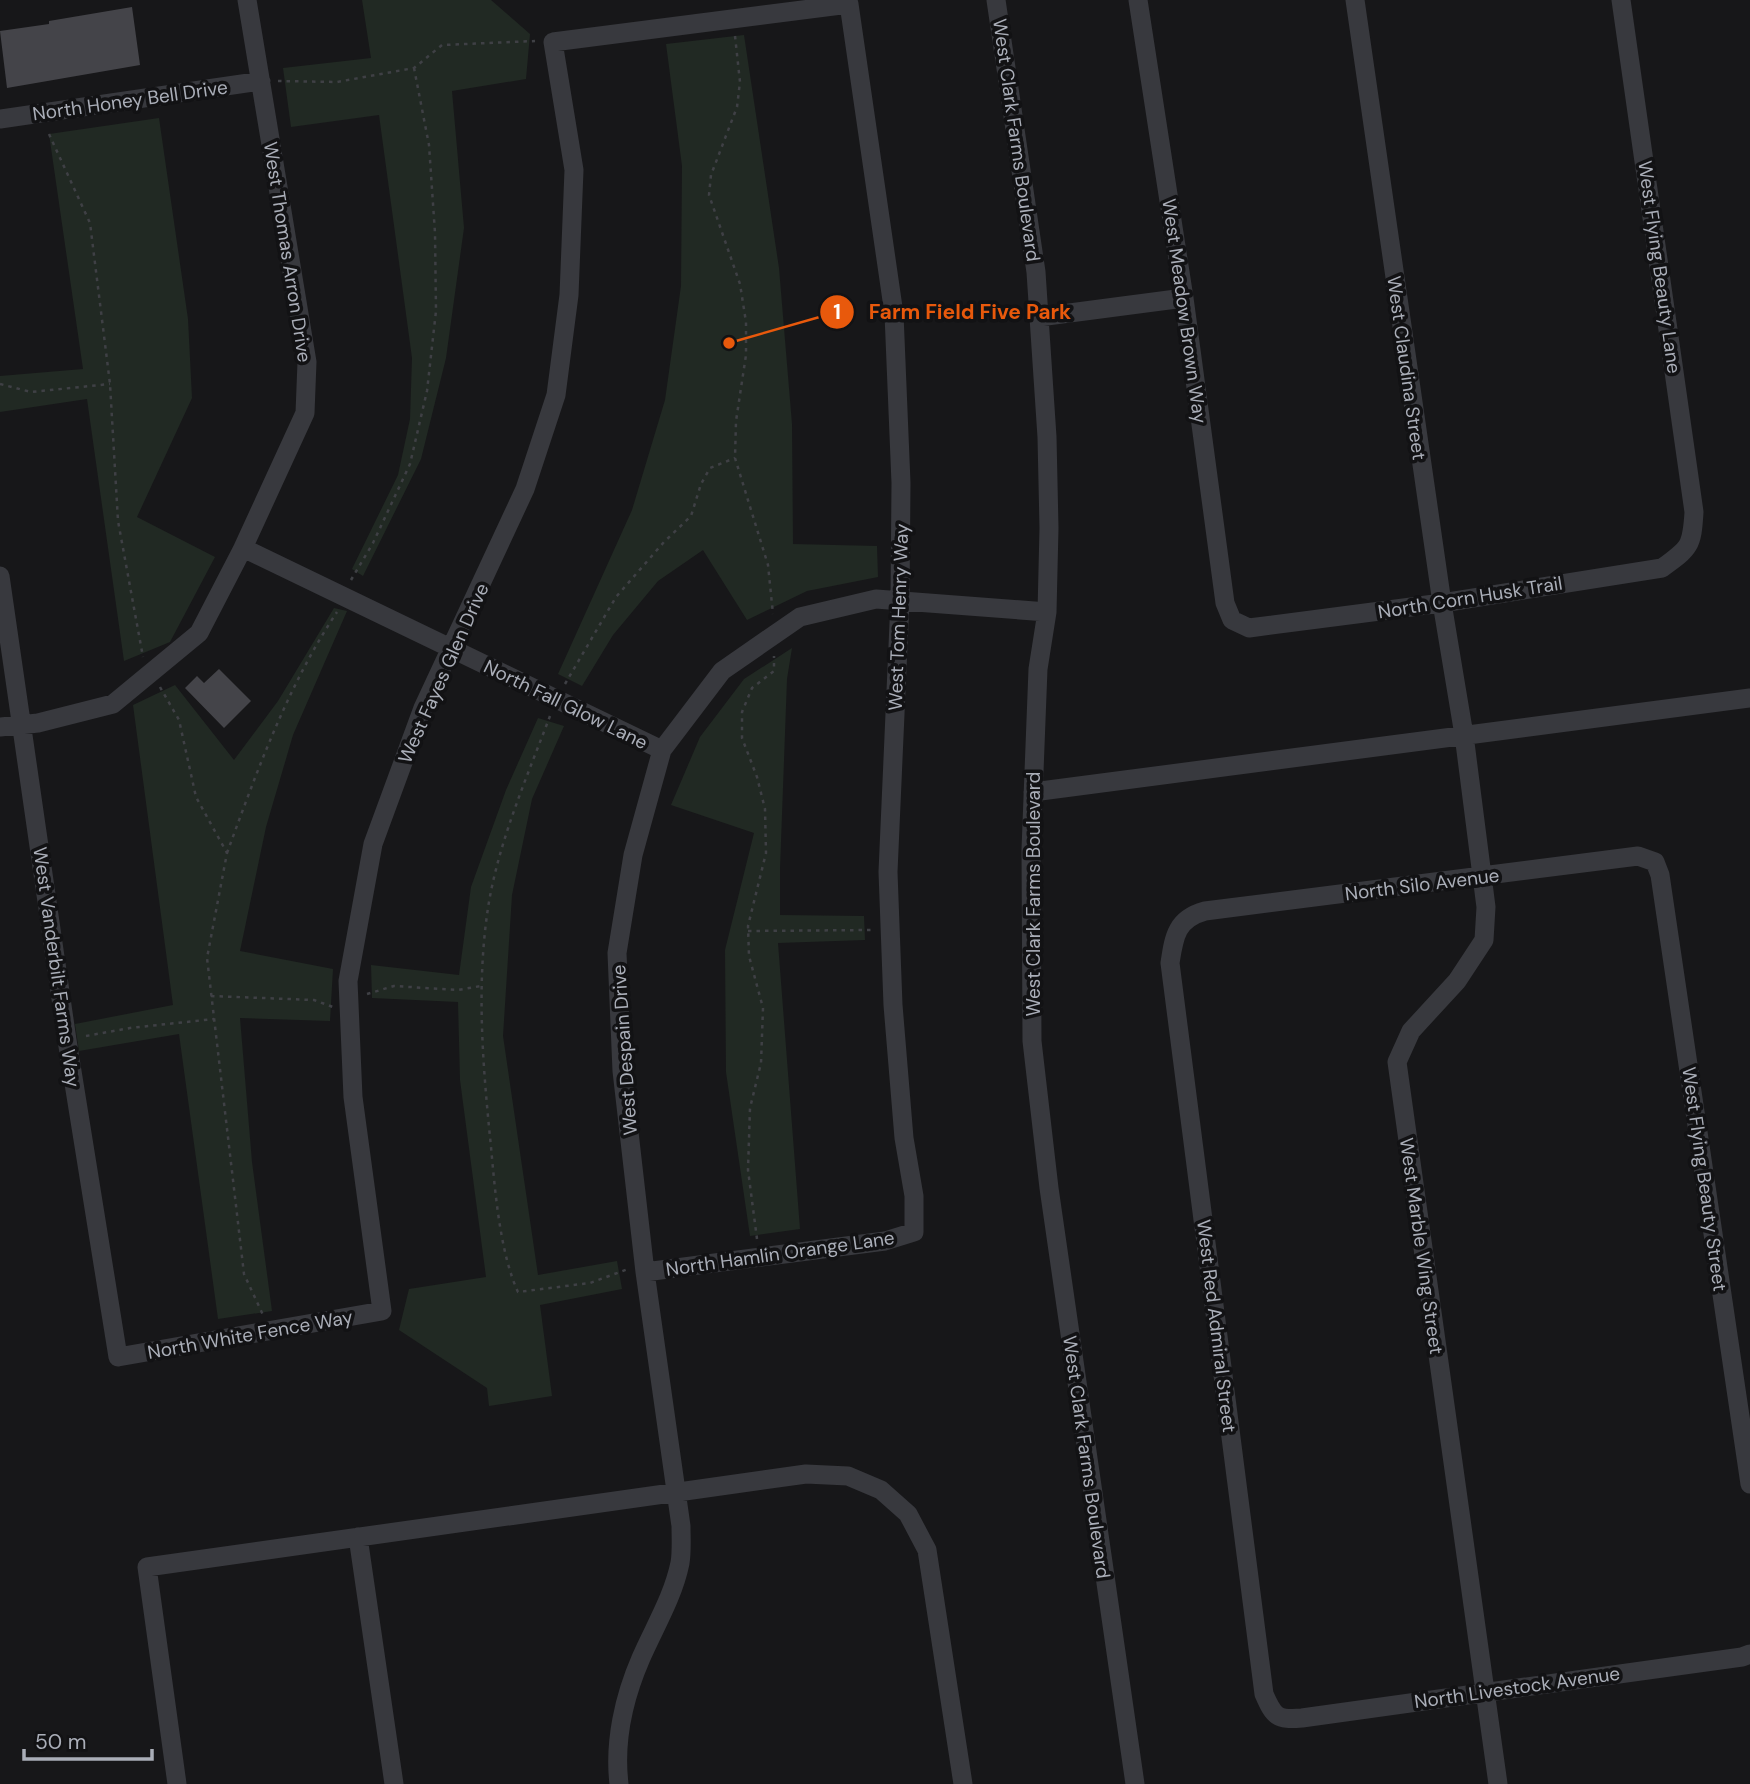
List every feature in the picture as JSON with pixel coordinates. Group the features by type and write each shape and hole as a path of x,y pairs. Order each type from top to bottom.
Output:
{"street":[{"name":"West Thomas Arron Drive","path":"0,727 38,723 113,704 199,632 243,548 305,413 307,362 247,0"},
{"name":"West Clark Farms Boulevard","path":"996,0 1036,272 1049,528 1047,612 1038,669 1031,849 1032,1041 1050,1201 1135,1784"},
{"name":"West Meadow Brown Way","path":"1138,0 1184,298 1225,603 1232,620"},
{"name":"West Claudina Street","path":"1355,0 1442,603 1464,735"},
{"name":"West Flying Beauty Lane","path":"1621,0 1695,512 1693,535"},
{"name":"West Tom Henry Way","path":"553,42 849,4 894,314 901,483 900,601 888,872 894,1019 904,1138 914,1196 914,1231"},
{"name":"West Fayes Glen Drive","path":"382,1311 353,1097 348,981 373,844 423,708 525,489 556,395 569,295 574,170 553,42"},
{"name":"North Honey Bell Drive","path":"0,120 261,81"},
{"path":"1039,317 1184,298"},
{"name":"North Corn Husk Trail","path":"1232,620 1249,628 1442,603 1662,568 1685,551 1693,535"},
{"name":"North Fall Glow Lane","path":"243,548 662,750"},
{"name":"West Vanderbilt Farms Way","path":"0,576 67,1040 118,1357"},
{"name":"West Despain Drive","path":"619,1784 617,1765 622,1714 640,1660 670,1598 680,1561 681,1526 645,1267 622,1071 617,953 633,856 662,750 722,671 800,617 876,599 1047,612"},
{"path":"1033,792 1750,698"},
{"name":"West Marble Wing Street","path":"1464,735 1486,907 1484,940 1457,981 1411,1031 1397,1062 1498,1784"},
{"name":"North Silo Avenue","path":"1180,927 1190,915 1205,911 1638,856 1655,862 1660,875"},
{"name":"West Flying Beauty Street","path":"1660,875 1750,1484"},
{"name":"West Red Admiral Street","path":"1180,927 1173,942 1170,963 1264,1695 1272,1712 1283,1719"},
{"name":"North Hamlin Orange Lane","path":"645,1267 885,1241 914,1231"},
{"name":"North White Fence Way","path":"118,1357 382,1311"},
{"path":"177,1784 147,1567 806,1474 848,1476 881,1490 908,1514 927,1550 963,1784"},
{"path":"358,1537 394,1784"},
{"name":"North Livestock Avenue","path":"1283,1719 1750,1654"}],"path":[{"path":"261,81 337,82 414,68 442,45 553,42"},
{"path":"270,1331 244,1274 207,958 227,853 258,770 314,646 337,612 342,595 373,543 410,464 427,391 436,311 435,233 429,145 414,68"},
{"path":"49,134 90,223 110,384 118,522 141,654 178,720 196,797 227,853"},
{"path":"0,384 31,392 110,384"},
{"path":"645,1267 590,1283 518,1292 509,1272 493,1166 484,1076 481,986 488,907 508,832 556,699 616,597 664,542 691,516 701,484 710,468 735,458"},
{"path":"748,931 890,930"},
{"path":"211,996 266,996 314,1000 349,1013 360,996 394,986 458,990 481,986"},
{"path":"67,1040 130,1028 214,1019"}],"shaded area":[{"path":"362,0 491,0 530,34 526,79 452,91 464,228 446,358 421,459 363,576 352,569 398,475 410,419 412,358 379,115 291,127 283,68 371,58"},
{"path":"744,35 779,268 792,424 793,544 877,546 878,577 807,591 747,620 703,550 658,581 613,635 582,686 558,674 632,510 665,400 681,286 682,166 666,44"},
{"path":"159,118 188,319 192,398 137,517 215,557 170,642 124,661 87,399 0,412 0,376 83,369 49,134"},
{"path":"334,608 347,611 293,735 266,827 240,951 333,969 330,1021 240,1018 252,1162 272,1311 218,1319 179,1034 79,1051 75,1024 173,1005 133,705 175,685 234,760 278,701"},
{"path":"792,648 787,679 780,915 864,916 865,940 778,943 800,1229 750,1236 726,1072 725,950 754,833 671,805 700,737 744,679"},
{"path":"538,718 564,726 532,799 512,895 503,1036 538,1275 617,1261 622,1289 540,1305 552,1396 489,1406 487,1388 399,1330 409,1289 486,1277 460,1080 458,1002 372,998 371,965 459,975 471,887 506,790"}],"building":[{"path":"132,7 140,65 7,88 0,31"},
{"path":"219,669 251,701 224,728 185,688 197,676 204,683"}],"place":[{"name":"Farm Field Five Park","path":"729,343"}]}
